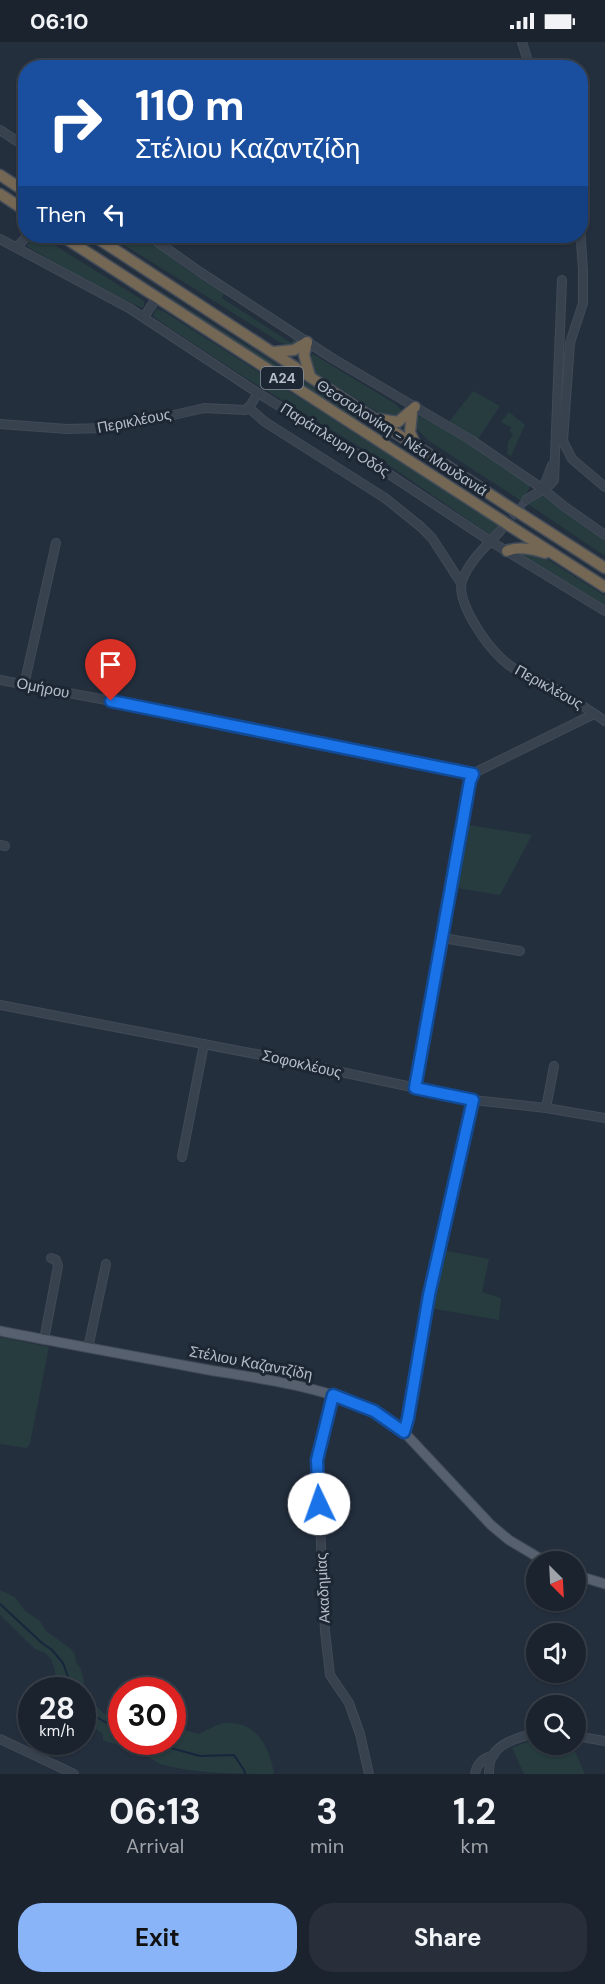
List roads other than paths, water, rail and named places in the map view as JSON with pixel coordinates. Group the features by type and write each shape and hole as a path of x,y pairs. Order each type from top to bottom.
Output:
{"highway":[{"path":"0,175 18,187"},
{"path":"0,194 18,206"},
{"name":"Θεσσαλονίκη - Νέα Μουδανιά","path":"73,243 504,525 605,587"},
{"name":"Θεσσαλονίκη - Νέα Μουδανιά","path":"105,243 605,568"},
{"path":"273,352 294,350 307,342"},
{"path":"307,342 304,355 310,376"},
{"path":"360,410 384,421 398,422 415,407"},
{"path":"415,407 409,424 416,446"},
{"path":"507,551 513,549 538,550 584,574"}],"main road":[{"name":"Στέλιου Καζαντζίδη","path":"0,1331 287,1384 333,1395 374,1411 404,1432 491,1525 528,1551"},
{"path":"586,1578 605,1584"}],"street":[{"path":"522,42 528,60"},
{"path":"0,130 18,142"},
{"name":"Παράπλευρη Οδός","path":"0,239 144,317 258,393 380,468 490,542 605,611"},
{"path":"17,248 21,243"},
{"path":"159,243 307,342 471,440 605,535"},
{"path":"582,243 583,303 570,343 563,441 572,459 605,487"},
{"path":"562,280 554,480 557,493 565,507"},
{"path":"144,317 157,297"},
{"path":"249,408 258,393"},
{"name":"Περικλέους","path":"0,424 94,429 204,408 241,410 249,408 265,422 385,498 421,527 432,537 461,584 467,611 484,639 502,660 518,671 583,705 605,721"},
{"path":"543,489 554,461"},
{"path":"526,500 549,486 554,480"},
{"path":"461,584 468,569 504,525"},
{"path":"24,685 56,543"},
{"name":"Ομήρου","path":"0,680 179,713 473,774"},
{"path":"579,721 583,705"},
{"path":"415,1088 473,774 594,714"},
{"path":"443,938 520,951"},
{"name":"Σοφοκλέους","path":"0,1005 204,1044 473,1100 546,1108 605,1118"},
{"path":"182,1157 204,1044"},
{"path":"546,1108 554,1066"},
{"path":"404,1432 429,1295 473,1100"},
{"path":"44,1340 58,1266 56,1260 51,1257"},
{"path":"88,1348 106,1264"},
{"name":"Ακαδημίας","path":"333,1395 317,1460 325,1631 330,1676 349,1703 360,1734 369,1774"},
{"path":"489,1774 490,1761 501,1747 526,1737"},
{"path":"586,1738 605,1741"},
{"path":"0,1739 74,1774"},
{"path":"475,1774 478,1765 485,1757 494,1755"}],"waterway":[{"path":"0,1604 52,1650 63,1663 68,1677"},
{"path":"96,1717 108,1724"},
{"path":"186,1752 200,1756 234,1755 245,1774"}],"tunnel":[{"path":"504,527 526,500"}]}
